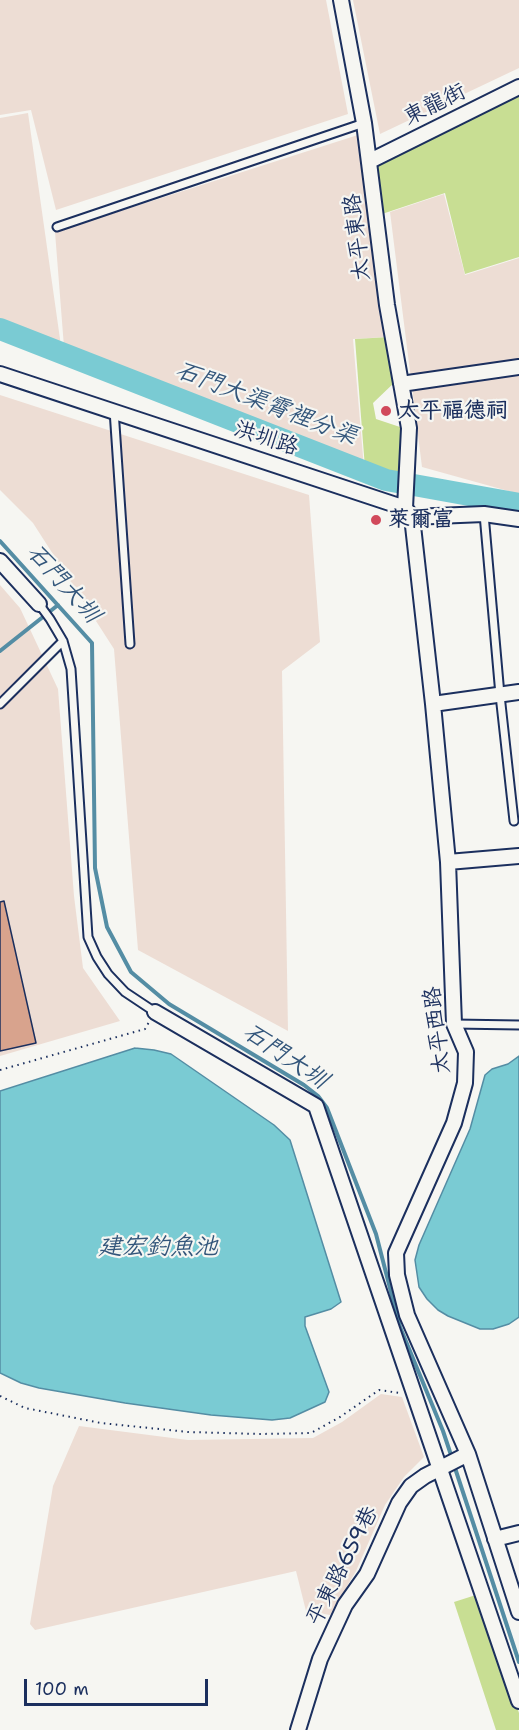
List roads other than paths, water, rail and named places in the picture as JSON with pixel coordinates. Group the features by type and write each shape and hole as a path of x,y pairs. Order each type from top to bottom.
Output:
{"street":[{"name":"太平東路","path":"341,0 364,123 387,304 409,428 406,493 408,512"},
{"name":"東龍街","path":"370,161 519,87"},
{"path":"401,384 519,367"},
{"name":"洪圳路","path":"0,374 114,410 408,512 484,514 519,519"},
{"name":"太平西路","path":"408,512 433,704 448,862 454,1024 466,1052 465,1083 454,1123 396,1253 397,1275 407,1315 464,1456 519,1612"},
{"path":"0,561 39,604"},
{"path":"433,704 519,692"},
{"path":"448,862 519,856"},
{"path":"155,1012 316,1106 442,1467 519,1701"},
{"name":"平東路659巷","path":"298,1730 320,1659 345,1605 368,1574 399,1503 411,1486 464,1456"},
{"path":"495,1539 519,1533"}],"lane":[{"path":"57,227 364,123"},
{"path":"114,410 130,644"},
{"path":"484,514 514,821"},
{"path":"39,604 63,641 71,669 88,937 108,974 125,992 155,1012"},
{"path":"0,704 63,641"},
{"path":"454,1024 519,1025"}],"water":[{"name":"建宏釣魚池","path":"135,1048 171,1054 274,1125 290,1140 341,1302 331,1309 305,1317 305,1326 329,1392 325,1402 290,1418 272,1420 211,1415 39,1388 0,1373 0,1091"},
{"path":"519,1056 519,1317 509,1324 493,1329 480,1329 448,1316 427,1299 419,1287 415,1260 419,1245 470,1129 485,1075 492,1069 508,1064"}],"waterway":[{"name":"石門大渠霄裡分渠","path":"0,329 386,480 519,504"},
{"name":"石門大圳","path":"0,541 92,643 95,868 107,927 131,972 169,1004 304,1085 318,1096 327,1108 376,1234 400,1327 452,1458"},
{"path":"0,651 58,605"},
{"name":"石門大圳","path":"454,1465 519,1662"}],"place":[{"name":"太平福德祠","path":"386,411"},
{"name":"萊爾富","path":"376,520"}]}
